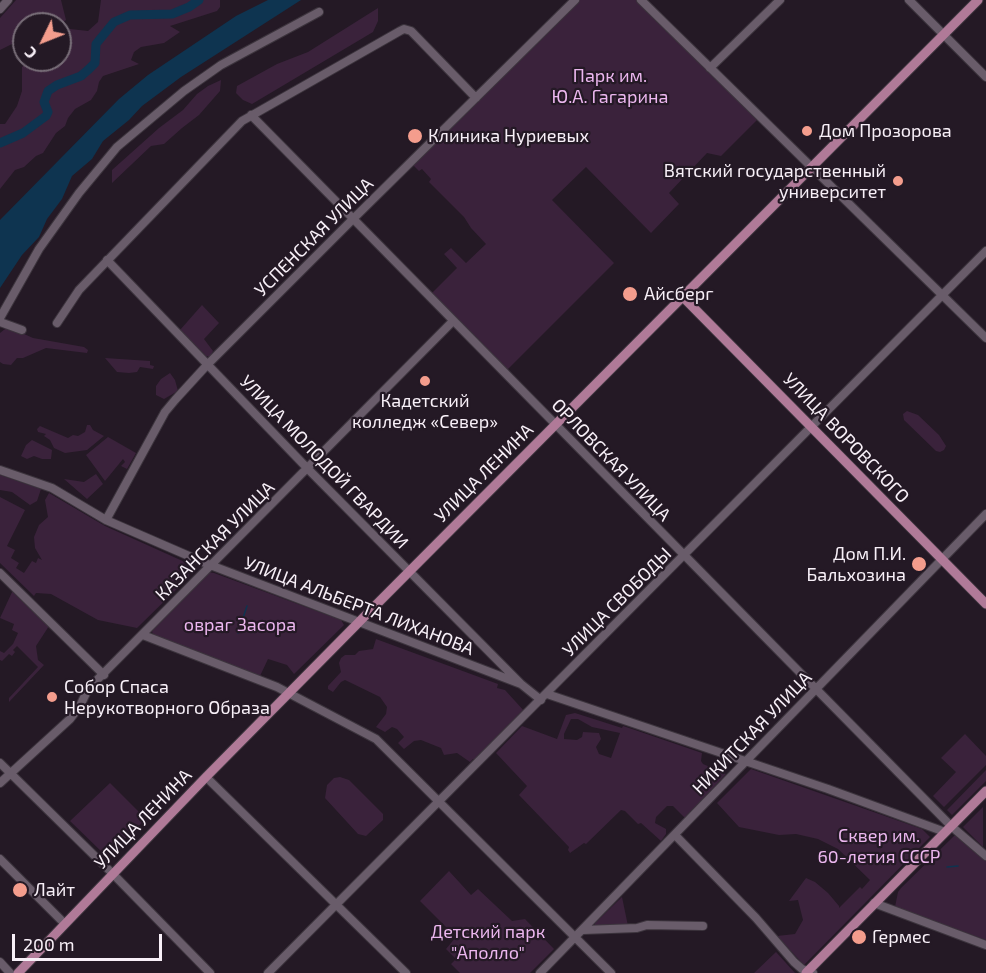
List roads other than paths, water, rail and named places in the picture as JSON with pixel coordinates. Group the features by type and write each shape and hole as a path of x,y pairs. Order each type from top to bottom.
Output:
{"main road":[{"name":"УЛИЦА ЛЕНИНА","path":"18,973 206,777 978,0"},
{"name":"УЛИЦА ВОРОВСКОГО","path":"683,297 986,604"},
{"path":"809,972 986,791"}],"street":[{"path":"0,9 8,0"},
{"name":"УСПЕНСКАЯ УЛИЦА","path":"106,520 165,412 207,364 576,0"},
{"path":"641,0 986,338"},
{"path":"710,68 780,0"},
{"path":"909,0 986,77"},
{"path":"22,330 0,320 39,249 79,193 117,147 184,92 222,65 319,12"},
{"path":"57,323 79,290 242,120 404,29 411,31 476,98"},
{"name":"ОРЛОВСКАЯ УЛИЦА","path":"251,115 816,688 948,829 986,856"},
{"name":"УЛИЦА СВОБОДЫ","path":"268,973 986,251"},
{"name":"УЛИЦА МОЛОДОЙ ГВАРДИИ","path":"107,260 308,469 521,684"},
{"name":"КАЗАНСКАЯ УЛИЦА","path":"0,783 70,719 80,706 86,692 453,321"},
{"name":"УЛИЦА АЛЬБЕРТА ЛИХАНОВА","path":"0,470 52,488 106,520 210,566 521,684 544,697 746,761 948,829"},
{"name":"НИКИТСКАЯ УЛИЦА","path":"540,973 986,514"},
{"path":"0,573 104,675"},
{"path":"142,635 290,693 376,739 611,973"},
{"path":"0,763 210,973"},
{"path":"206,777 406,973"},
{"path":"675,835 756,918 794,962 809,972"},
{"path":"0,859 65,924"},
{"path":"874,903 986,945"},
{"path":"583,930 637,928 647,925 703,926"},
{"path":"0,962 10,973"}],"water":[{"path":"268,0 301,0 181,77 142,106 103,141 92,159 72,176 62,199 47,219 39,237 22,255 0,288 0,220 119,99 148,75 236,16"}],"waterway":[{"path":"0,143 23,133 46,116 48,112 44,102 48,91 81,76 95,63 96,44 114,22 130,15 172,14 199,0"},
{"path":"238,633 247,606"},
{"path":"947,867 958,866"}],"place":[{"name":"Дом Прозорова","path":"807,131"},
{"name":"Клиника Нуриевых","path":"415,136"},
{"name":"Вятский государственный университет","path":"898,181"},
{"name":"Айсберг","path":"630,294"},
{"name":"Кадетский колледж «Север»","path":"425,381"},
{"name":"Дом П.И. Бальхозина","path":"919,564"},
{"name":"Собор Спаса Нерукотворного Образа","path":"52,697"},
{"name":"Лайт","path":"20,890"},
{"name":"Гермес","path":"859,937"}],"park label":[{"name":"Парк им. Ю.А. Гагарина","path":"610,86"},
{"name":"овраг Засора","path":"240,625"},
{"name":"Сквер им. 60-летия СССР","path":"879,846"},
{"name":"Детский парк \"Аполло\"","path":"488,942"}]}
